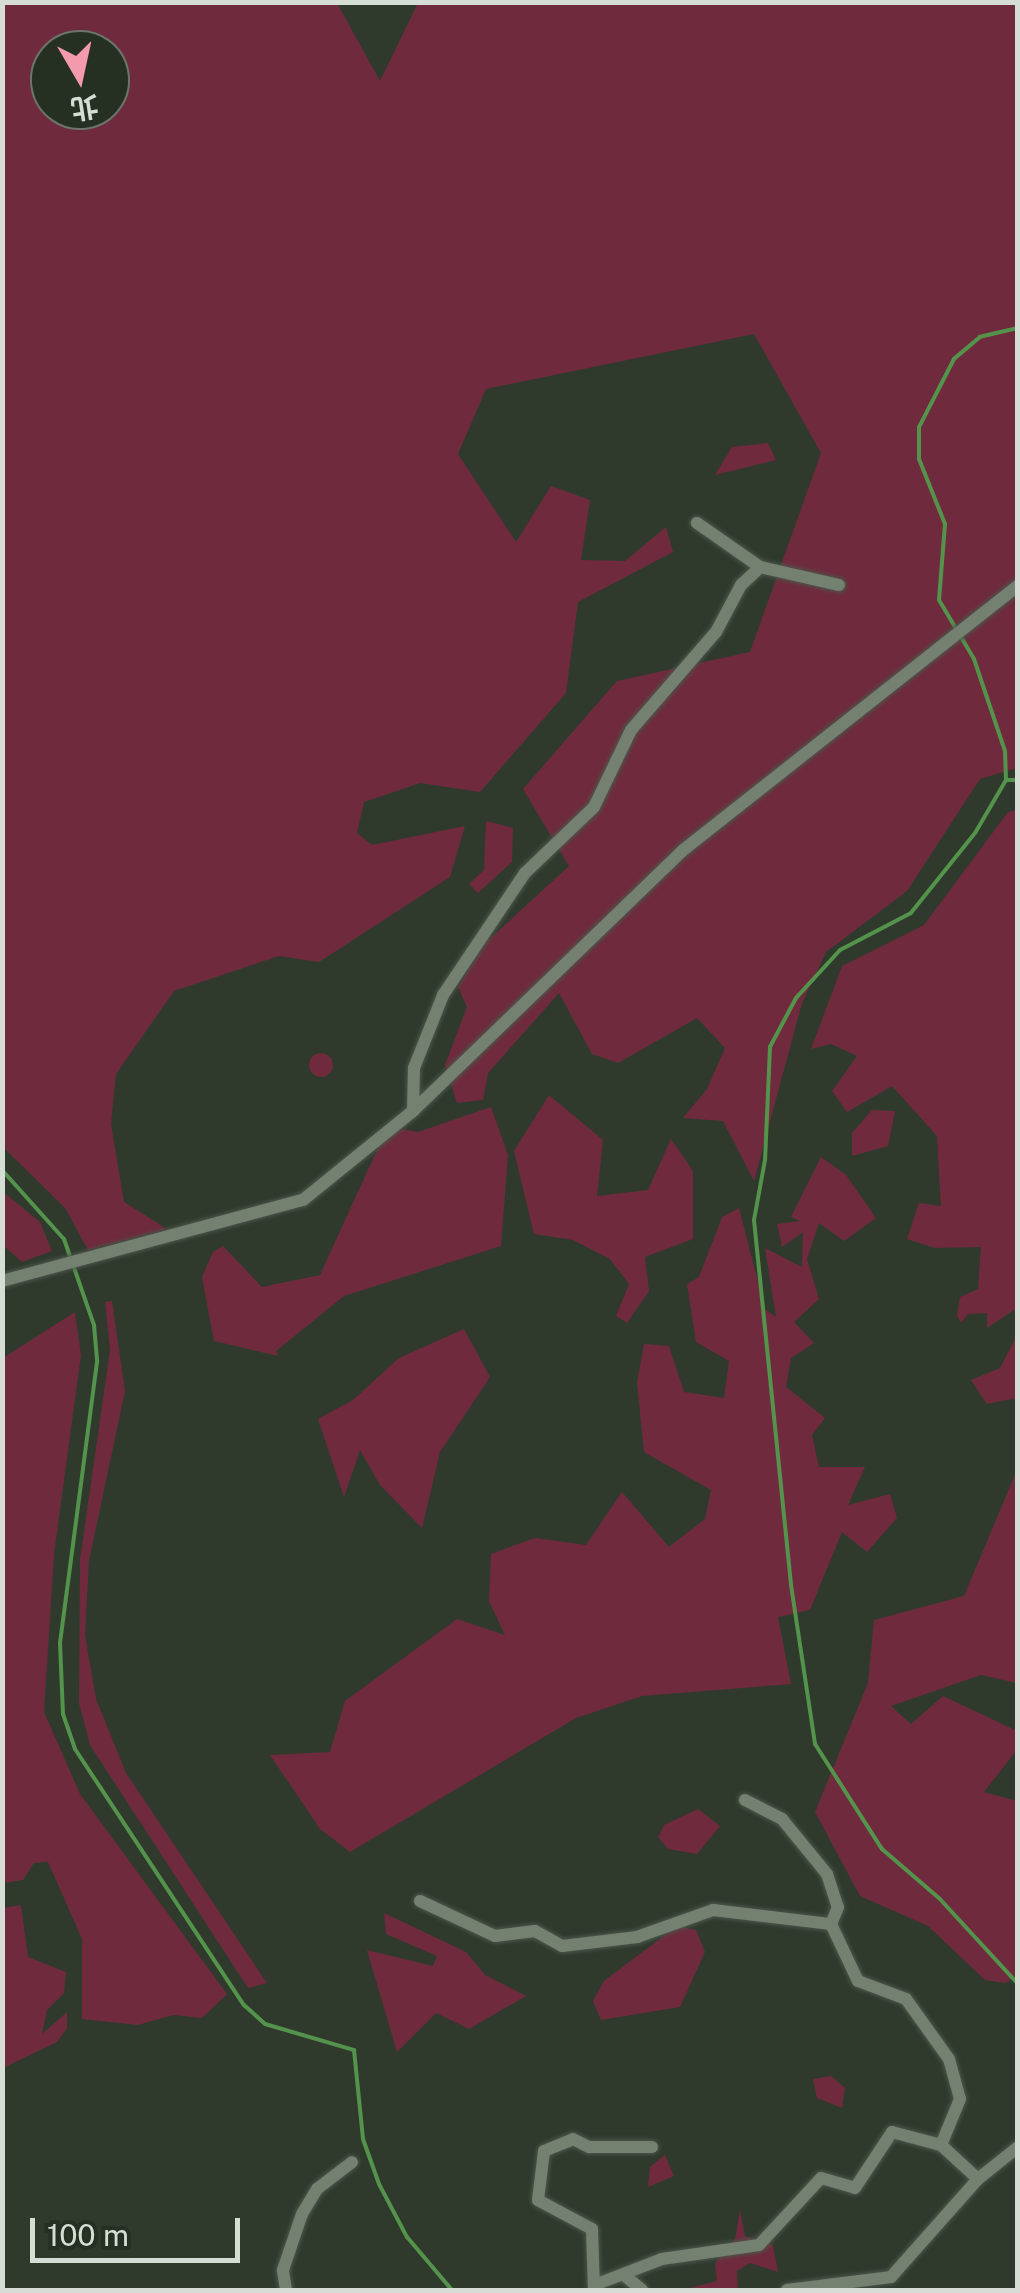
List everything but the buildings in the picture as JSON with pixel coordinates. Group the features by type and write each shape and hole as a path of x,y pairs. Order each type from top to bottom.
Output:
{"street":[{"path":"697,523 760,567 839,585"},
{"path":"412,1111 414,1068 443,995 525,873 594,807 631,730 716,632 741,586 760,567"},
{"path":"2,1281 303,1200 412,1111 682,851 994,610 1018,586"},
{"path":"745,1800 782,1819 828,1874 838,1907 831,1924 858,1981 906,1999 949,2059 960,2099 941,2145"},
{"path":"420,1902 495,1936 535,1930 562,1946 637,1937 712,1910 831,1924"},
{"path":"652,2147 590,2148 573,2139 544,2151 538,2200 592,2228 596,2287 662,2260 759,2245 821,2178 855,2188 892,2132 941,2145 978,2179"},
{"path":"788,2290 890,2278 978,2179 1018,2147"},
{"path":"286,2290 284,2270 302,2214 316,2189 352,2162"},
{"path":"625,2276 642,2290"}],"shaded area":[{"path":"2,3 337,3 380,81 418,3 1017,3 1017,768 980,779 907,891 826,952 802,1003 754,1181 723,1121 683,1118 707,1089 725,1048 697,1018 618,1063 592,1054 559,993 488,1073 483,1100 457,1103 445,1065 467,1007 458,987 484,944 569,866 523,789 617,681 750,652 821,453 754,334 486,389 458,454 516,542 551,486 590,500 581,560 625,561 666,527 673,552 578,602 566,693 480,792 420,783 364,802 357,833 372,845 465,826 450,877 319,962 279,956 174,991 116,1074 111,1124 124,1202 167,1229 88,1250 65,1208 3,1147"},
{"path":"768,443 776,460 715,475 732,447"},
{"path":"1017,810 1017,1308 987,1328 987,1313 968,1314 961,1323 957,1316 960,1297 978,1289 981,1247 935,1248 907,1239 919,1203 941,1206 937,1136 892,1086 847,1112 832,1091 857,1056 831,1044 811,1049 842,966 924,925 1008,812"},
{"path":"486,821 513,828 512,862 478,893 469,884 484,870"},
{"path":"321,1053 330,1056 330,1074 321,1077 312,1074 309,1065 312,1056"},
{"path":"549,1095 603,1140 597,1196 648,1190 671,1139 693,1171 693,1239 645,1257 649,1291 627,1323 616,1316 629,1284 610,1259 573,1240 534,1234 514,1151"},
{"path":"491,1107 508,1155 501,1246 344,1296 276,1351 278,1356 214,1341 202,1277 213,1252 223,1246 262,1287 320,1275 388,1126 418,1132"},
{"path":"872,1110 895,1111 888,1146 852,1156 852,1133"},
{"path":"821,1157 846,1175 876,1218 844,1241 819,1223 807,1259 819,1299 794,1322 814,1343 791,1358 786,1387 825,1418 812,1435 819,1467 865,1467 848,1505 890,1494 897,1518 867,1552 842,1532 810,1610 778,1617 791,1684 642,1696 576,1718 350,1852 320,1829 270,1755 330,1752 345,1701 457,1619 505,1635 489,1601 491,1554 535,1538 586,1545 622,1492 669,1547 705,1519 711,1490 644,1452 637,1383 644,1344 669,1346 684,1392 724,1398 729,1361 696,1342 687,1284 699,1277 722,1217 739,1208 765,1309 776,1317 765,1248 802,1267 803,1232 782,1247 777,1224 800,1221 791,1217"},
{"path":"2,1191 40,1222 52,1251 22,1262 3,1245"},
{"path":"112,1301 125,1391 89,1561 85,1635 96,1699 126,1773 267,1983 248,1988 90,1745 79,1703 80,1560 110,1350 105,1302"},
{"path":"75,1312 81,1355 54,1554 44,1712 80,1794 227,1994 202,2018 173,2015 138,2025 82,2019 82,1939 48,1862 34,1863 23,1880 3,1883 3,1358"},
{"path":"464,1329 490,1377 440,1452 422,1528 380,1485 360,1450 344,1497 318,1419 353,1400 399,1358"},
{"path":"1017,1335 1017,1398 987,1404 971,1380 1000,1368"},
{"path":"1017,1470 1017,1683 981,1675 891,1706 911,1724 943,1696 1017,1731 1017,1750 984,1792 1017,1801 1017,1974 1006,1983 985,1980 928,1926 860,1896 815,1812 868,1683 874,1620 964,1596"},
{"path":"698,1809 720,1826 697,1854 668,1849 658,1837 664,1825"},
{"path":"21,1905 28,1957 66,1972 64,1993 47,2010 42,2034 67,2012 67,2028 57,2042 3,2068 3,1908"},
{"path":"384,1913 466,1952 485,1975 526,1996 469,2029 436,2013 397,2052 367,1950 433,1966 437,1956 386,1934"},
{"path":"677,1926 696,1930 705,1952 680,2007 601,2020 593,2001 604,1981"},
{"path":"831,2076 845,2088 842,2108 817,2098 813,2079"},
{"path":"665,2155 674,2176 648,2187 650,2167"},
{"path":"740,2210 745,2236 773,2245 778,2272 750,2263 737,2271 738,2290 682,2290 717,2281 715,2263 735,2239"}],"waterway":[{"path":"1018,328 980,337 954,359 919,427 919,459 945,524 939,600 974,659 1005,751 1006,780 975,833 911,913 840,950 796,998 770,1047 765,1160 754,1220 791,1585 815,1744 882,1849 939,1898 1018,1984"},
{"path":"1006,780 1018,780"},
{"path":"2,1170 64,1239 94,1325 97,1362 60,1643 63,1714 75,1749 244,2005 265,2024 354,2050 363,2139 379,2184 407,2237 452,2290"}]}
